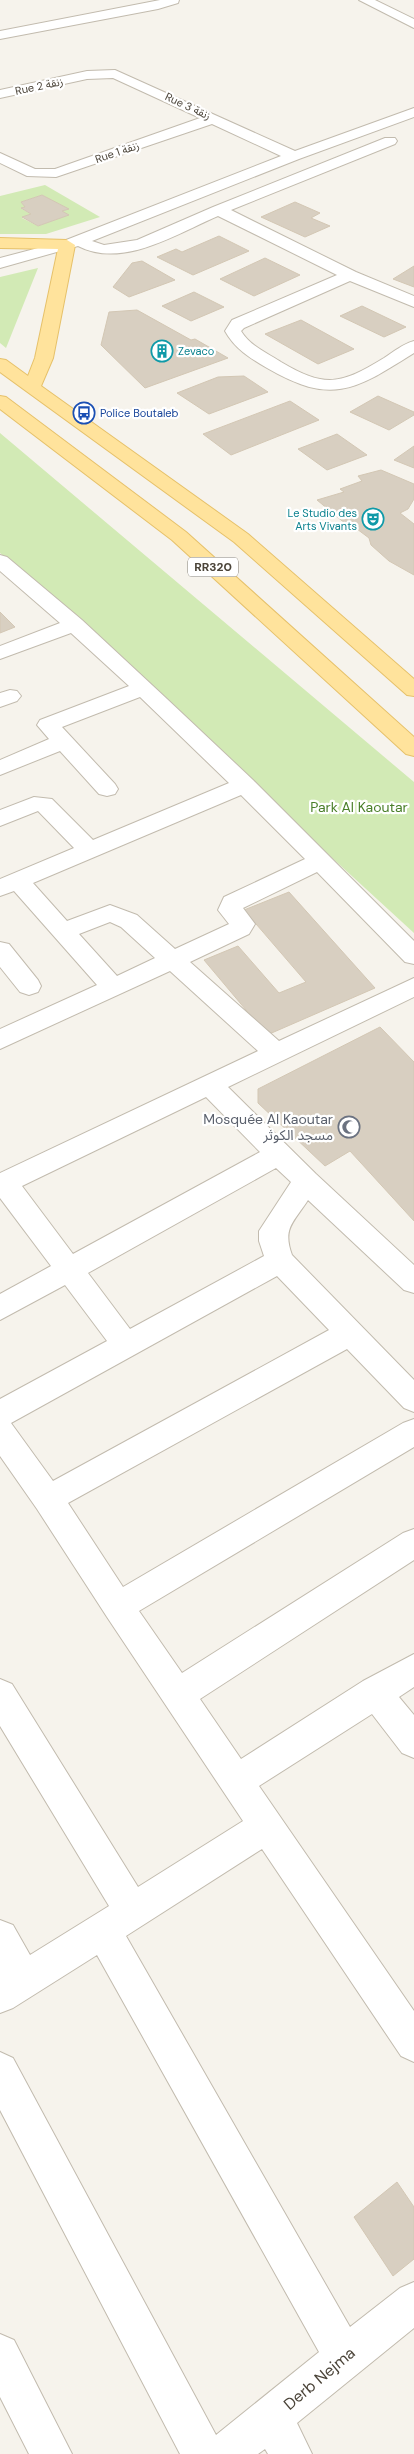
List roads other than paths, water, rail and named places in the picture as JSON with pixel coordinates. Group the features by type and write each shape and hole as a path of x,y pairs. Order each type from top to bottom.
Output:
{"main road":[{"path":"0,243 74,243 44,358 32,387"},
{"name":"RR320","path":"0,364 241,538 414,690"},
{"name":"RR320","path":"0,401 179,536 414,748"}],"street":[{"path":"0,36 158,5 173,0"},
{"path":"365,0 414,24"},
{"name":"Rue 3 زنقة","path":"78,77 104,74 119,75 294,156"},
{"name":"Rue 2 زنقة","path":"0,94 78,77"},
{"path":"0,263 74,243 294,156 414,112"},
{"name":"Rue 1 زنقة","path":"0,157 32,173 56,173 214,118"},
{"path":"74,243 96,249 127,248 140,244 218,210 390,141"},
{"path":"218,210 350,275 414,302"},
{"path":"350,275 238,324 233,331 237,339 258,355 300,380 331,387 347,384 414,346"},
{"path":"0,561 9,578 75,624 245,785 414,956"},
{"path":"0,652 75,624"},
{"path":"107,789 48,725 143,688"},
{"path":"0,768 62,742"},
{"path":"112,987 64,931 9,884 245,785"},
{"path":"0,818 34,804 44,804 90,850"},
{"path":"0,1040 243,926 230,910 232,903 320,861"},
{"path":"64,931 100,915 110,913 120,915 130,921 173,959 276,1053"},
{"path":"1,953 29,986"},
{"path":"126,1345 2,1184 414,987"},
{"path":"210,1085 306,1181 414,1282"},
{"path":"0,1308 279,1154"},
{"path":"306,1181 274,1231 273,1241 280,1261 414,1399"},
{"path":"0,1414 280,1261"},
{"path":"48,1499 350,1333"},
{"path":"0,1432 48,1499 118,1608 414,2043"},
{"path":"118,1608 414,1432"},
{"path":"178,1694 414,1543"},
{"path":"236,1781 414,1669"},
{"path":"375,1692 414,1742"},
{"path":"0,1695 344,2356"},
{"path":"0,1938 12,1987 266,1826"},
{"path":"2,2075 203,2454"},
{"name":"Derb Nejma","path":"225,2454 344,2356 414,2302"},
{"path":"0,2354 51,2454"},
{"path":"271,2418 291,2454"}],"place":[{"name":"Zevaco","path":"162,351"},
{"name":"Police Boutaleb","path":"84,413"},
{"name":"Le Studio des Arts Vivants","path":"373,519"},
{"name":"Mosquée Al Kaoutar مسجد الكوثر","path":"349,1127"}],"park label":[{"name":"Park Al Kaoutar","path":"359,807"}]}
